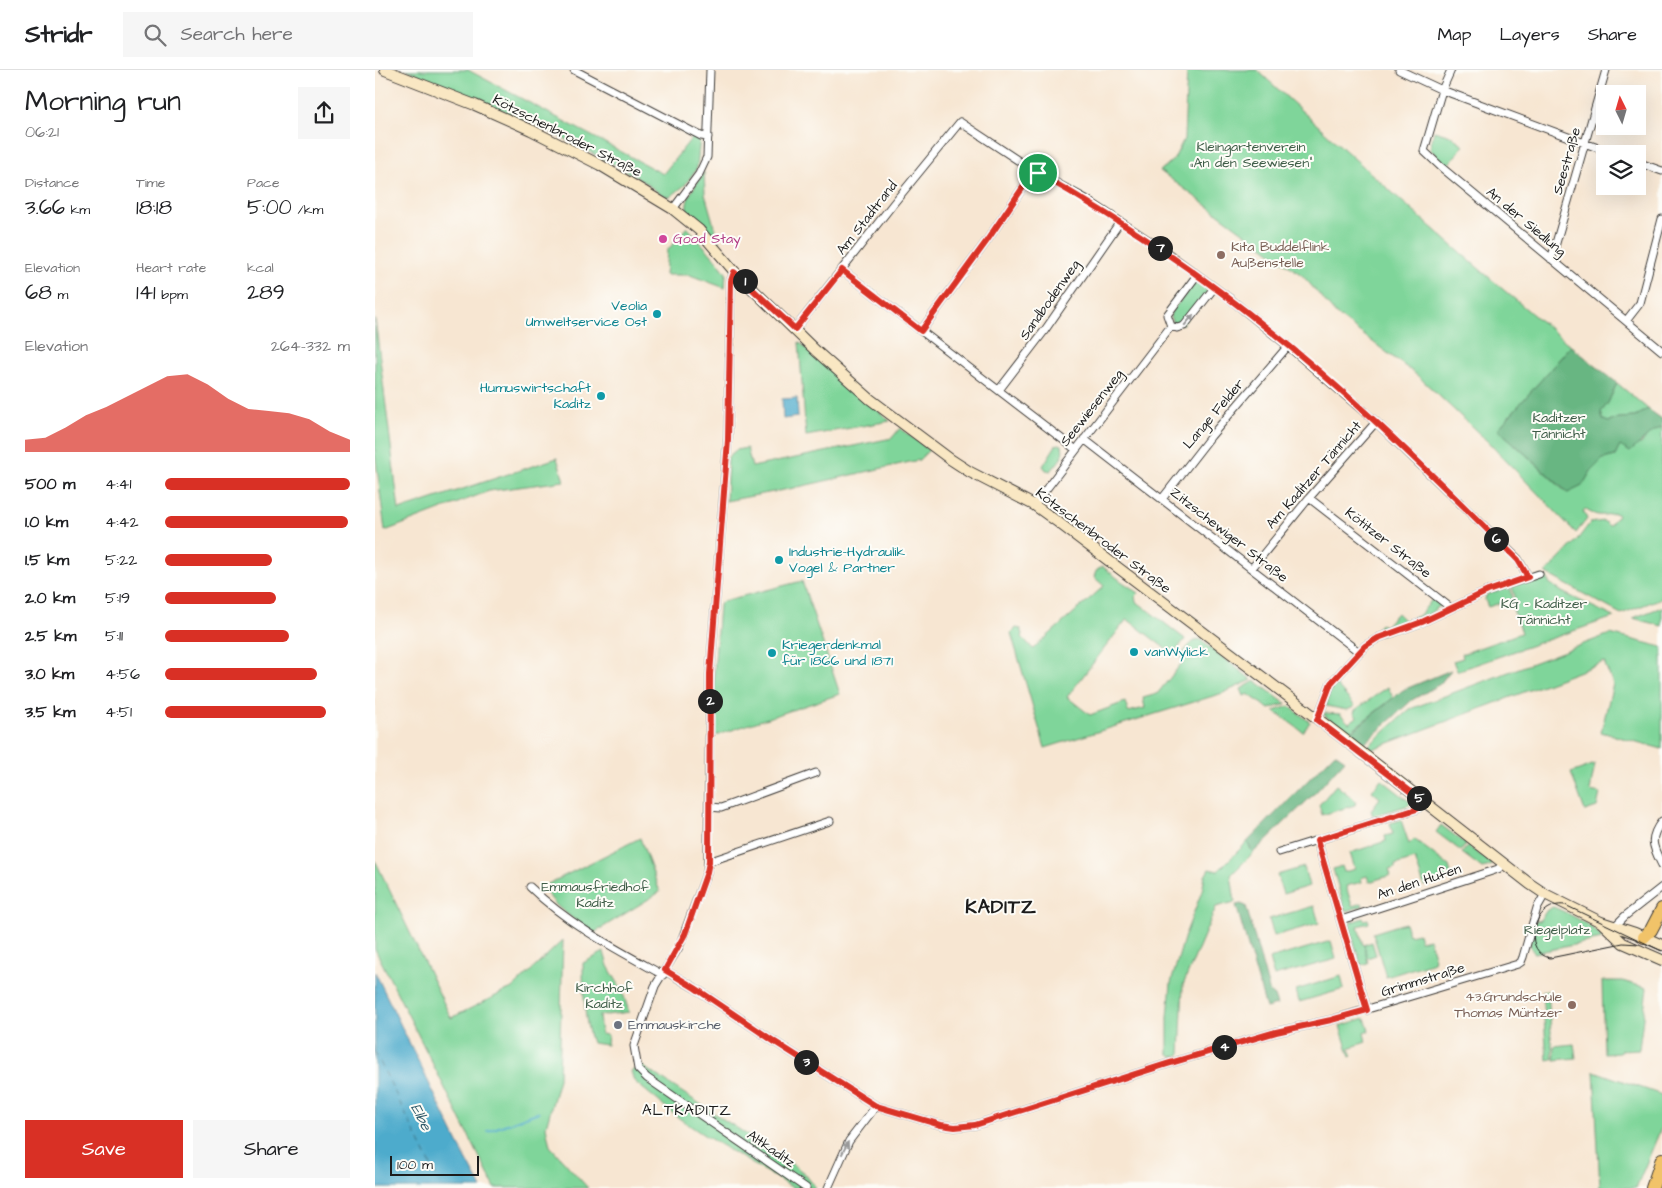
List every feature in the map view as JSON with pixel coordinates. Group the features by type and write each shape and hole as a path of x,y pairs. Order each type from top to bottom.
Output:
{"highway":[{"path":"1644,937 1651,930 1662,909"},
{"path":"1652,1188 1662,1159"}],"street":[{"name":"Kötzschenbroder Straße","path":"385,70 469,102 531,130 600,165 673,209 699,230 734,272 870,399 950,459 970,472 1033,505 1059,523 1545,894 1601,922 1662,945"},
{"path":"574,70 708,137"},
{"path":"673,209 705,164 707,157 710,70"},
{"path":"1399,70 1442,90 1596,147"},
{"path":"1442,90 1451,70"},
{"name":"Seestraße","path":"1551,259 1606,70"},
{"name":"An der Siedlung","path":"1442,90 1425,151 1435,162 1662,351"},
{"name":"Am Stadtrand","path":"795,329 960,122 1034,171"},
{"path":"1646,165 1662,171"},
{"path":"921,331 986,242 1034,171 1086,200 1168,253 1288,346 1376,422 1518,560 1528,577"},
{"path":"1626,322 1640,303 1662,218"},
{"name":"Sandbodenweg","path":"999,390 1045,330 1120,222"},
{"path":"842,270 1075,449"},
{"name":"Altkaditz","path":"734,272 731,281 728,440 710,674 709,862 685,934 655,986 634,1046 638,1068 647,1078 806,1188"},
{"name":"Seewiesenweg","path":"1171,326 1167,315 1197,275"},
{"name":"Seewiesenweg","path":"1171,326 1177,328 1184,326 1214,288"},
{"name":"Seewiesenweg","path":"1033,505 1171,326"},
{"name":"Lange Felder","path":"1162,499 1211,436 1288,346"},
{"name":"Am Kaditzer Tännicht","path":"1252,568 1309,498 1376,422"},
{"name":"Zitzschewiger Straße","path":"1084,439 1359,652"},
{"name":"Kötitzer Straße","path":"1309,498 1451,608"},
{"path":"1317,720 1331,683 1359,652 1378,638 1422,622 1488,591 1539,574"},
{"path":"709,807 721,808 816,773"},
{"path":"1279,852 1417,809 1424,802"},
{"path":"709,862 830,821"},
{"path":"1662,821 1652,839 1662,865"},
{"path":"1317,840 1367,1010"},
{"name":"An den Hufen","path":"1341,920 1498,869 1504,864"},
{"name":"Grimmstraße","path":"530,887 543,900 579,927 609,945 695,988 775,1042 876,1106 941,1125 955,1127 975,1125 1167,1064 1276,1032 1367,1010 1521,962 1537,908 1545,894"},
{"path":"1615,926 1662,887"},
{"name":"Kötzschenbroder Straße","path":"1601,922 1618,939 1631,947 1662,960"},
{"path":"828,1188 849,1141 876,1106"}],"green space":[{"path":"406,70 468,70 663,174 694,135 700,137 697,168 685,185 670,197 666,196 621,168 558,136 482,101"},
{"name":"Kleingartenverein „An den Seewiesen“","path":"1187,70 1257,70 1451,245 1571,346 1498,429 1567,493 1582,486 1591,471 1603,459 1615,456 1620,445 1641,444 1650,433 1662,427 1662,598 1621,614 1547,574 1590,523 1604,521 1609,526 1618,515 1614,513 1596,515 1585,509 1583,511 1587,519 1576,533 1487,441 1418,376 1337,315 1303,276 1160,171 1174,159 1184,139"},
{"path":"1434,131 1451,136 1464,145 1447,166 1430,149"},
{"path":"704,172 705,194 719,243 700,221 696,222 690,216 687,210 689,197"},
{"path":"687,227 726,273 725,288 690,275 665,275 667,251"},
{"path":"1201,283 1206,285 1207,292 1183,324 1174,325 1170,317 1171,312 1194,284"},
{"path":"375,319 399,510 557,458 564,481 489,491 385,531 375,452"},
{"path":"799,342 890,421 806,436"},
{"name":"Kaditzer Tännicht","path":"1571,346 1617,383 1608,403 1601,412 1603,420 1609,422 1619,418 1635,417 1648,409 1662,419 1662,427 1650,434 1630,452 1620,446 1615,456 1603,459 1591,471 1582,486 1568,493 1498,429"},
{"path":"1617,383 1648,409 1635,417 1619,418 1609,422 1603,420 1601,412 1608,403"},
{"path":"900,428 929,450 919,460 726,501 728,457 736,450 747,448 752,467 892,438"},
{"path":"1056,445 1062,445 1063,449 1060,459 1051,471 1046,470 1043,466"},
{"path":"1102,566 1139,593 1135,597 1136,601 1185,639 1176,651 1172,652 1127,619 1067,697 1090,715 1125,702 1128,712 1145,708 1143,698 1157,694 1182,663 1181,656 1191,644 1199,639 1252,680 1223,693 1045,748 1011,633 1016,628 1021,629 1022,637 1033,649 1104,586 1094,577 1096,571"},
{"name":"KG - Kaditzer Tännicht","path":"1541,576 1549,580 1548,582 1562,592 1614,617 1457,671 1453,661 1463,658 1462,654 1521,633 1510,600 1488,607 1485,600 1486,595 1510,587 1513,599 1515,597 1512,586"},
{"path":"802,581 840,694 714,736 714,674 719,605 723,601"},
{"path":"1434,597 1441,605 1420,621 1399,628 1397,625 1390,628 1391,631 1379,635 1376,629 1380,624 1385,626 1397,613 1405,621 1420,615"},
{"path":"1662,607 1662,626 1633,618"},
{"path":"1610,634 1662,647 1662,749 1601,732 1613,684 1604,662 1370,750 1366,748 1410,709"},
{"path":"1451,670 1440,684 1412,700 1364,744 1351,732 1403,690"},
{"path":"1255,681 1286,704 1269,709 1248,694 1244,696 1241,689"},
{"path":"1335,684 1355,706 1347,710 1326,706 1330,691"},
{"path":"1388,687 1393,698 1348,733 1324,715 1324,713 1340,714 1349,723 1357,717 1354,713 1355,710"},
{"path":"1289,706 1310,722 1303,732 1274,711"},
{"path":"1335,753 1345,760 1316,792 1253,853 1247,842"},
{"path":"1595,764 1590,791 1600,793 1597,807 1585,811 1571,773"},
{"path":"1381,779 1410,802 1409,805 1373,816 1371,810 1380,798 1372,791"},
{"path":"1336,785 1356,801 1355,805 1322,815 1319,805"},
{"path":"1401,820 1409,844 1414,839 1449,866 1452,877 1424,886 1415,859 1395,865 1395,868 1389,870 1391,875 1369,882 1367,876 1361,878 1362,882 1346,886 1352,906 1362,903 1363,906 1345,910 1333,869 1342,866 1344,872 1355,869 1350,853 1386,841 1385,836 1393,834 1390,823"},
{"path":"1441,825 1466,844 1461,851 1436,832"},
{"name":"Emmausfriedhof Kaditz","path":"640,838 660,892 592,934 557,906 542,887"},
{"path":"1247,842 1253,853 1231,875 1235,902 1216,907 1183,985 1180,1055 1172,1057 1168,1054 1168,1017 1171,983 1185,935 1202,891 1205,876 1209,869 1218,871"},
{"path":"1468,846 1491,863 1491,866 1482,868 1462,853"},
{"path":"375,860 451,1018 514,987 563,940 559,1079 546,1127 550,1146 588,1188 495,1188 375,949"},
{"path":"1304,867 1309,886 1283,894 1277,875"},
{"path":"1236,905 1246,906 1270,993 1274,996 1277,1005 1266,1008"},
{"path":"1314,906 1319,923 1274,936 1269,919"},
{"name":"Riegelplatz","path":"1553,907 1588,925 1602,939 1535,953 1530,942 1536,920 1539,921 1547,910"},
{"path":"1363,918 1364,920 1368,919 1369,923 1358,926 1363,945 1372,942 1376,955 1367,958 1364,945 1368,963 1361,965 1349,926 1351,922"},
{"path":"1405,923 1409,935 1418,933 1420,941 1429,939 1435,959 1434,962 1386,977 1373,933"},
{"path":"1331,941 1336,959 1274,976 1269,959"},
{"name":"Kirchhof Kaditz","path":"604,952 608,966 622,990 629,1012 599,1016 601,1034 608,1035 607,1045 592,1043 586,1015 583,982 583,963"},
{"path":"1341,976 1344,989 1299,1002 1296,990"},
{"path":"1602,981 1622,981 1647,988 1639,1049 1620,1050 1620,1053 1604,1054"},
{"path":"1542,991 1548,991 1553,1059 1547,1060"},
{"path":"1365,1018 1369,1031 1364,1033 1366,1042 1349,1048 1352,1056 1350,1057 1340,1026"},
{"path":"1574,1044 1576,1058 1555,1060 1554,1046"},
{"path":"642,1066 795,1166 805,1174 816,1188 793,1188 680,1119 634,1081 631,1071"},
{"path":"1594,1071 1662,1095 1662,1126 1636,1188 1600,1188"}],"water":[{"path":"797,398 798,417 783,419 782,399"},
{"name":"Elbe","path":"375,972 464,1155 482,1188 375,1188"}],"waterway":[{"path":"488,1131 539,1112"}],"ferry route":[{"path":"375,1052 442,1188"}],"tram line":[{"path":"1639,944 1623,943 1550,958 1541,954 1535,946 1533,937 1539,918 1545,911 1554,906 1565,905 1662,951"}],"place":[{"name":"Good Stay","path":"663,239"},
{"name":"Kita Buddelflink Außenstelle","path":"1221,255"},
{"name":"Veolia Umweltservice Ost","path":"657,314"},
{"name":"Humuswirtschaft Kaditz","path":"601,396"},
{"name":"Industrie-Hydraulik Vogel & Partner","path":"779,560"},
{"name":"vanWylick","path":"1134,652"},
{"name":"Kriegerdenkmal für 1866 und 1871","path":"772,653"},
{"name":"43.Grundschule Thomas Müntzer","path":"1572,1005"},
{"name":"Emmauskirche","path":"618,1025"}],"district":[{"name":"KADITZ","path":"1001,907"},
{"name":"ALTKADITZ","path":"687,1110"}],"route":[{"path":"1034,171 1038,173 1086,200 1168,253 1229,298 1288,346 1376,422 1518,560 1528,577 1488,591 1422,622 1378,638 1365,646 1355,656 1328,688 1317,720 1424,802 1417,809 1317,840 1367,1010 1276,1032 1167,1064 975,1125 955,1127 941,1125 876,1106 665,970 685,934 709,862 710,674 728,440 731,281 734,272 795,329 842,270 921,331 986,242 1034,171"}]}
